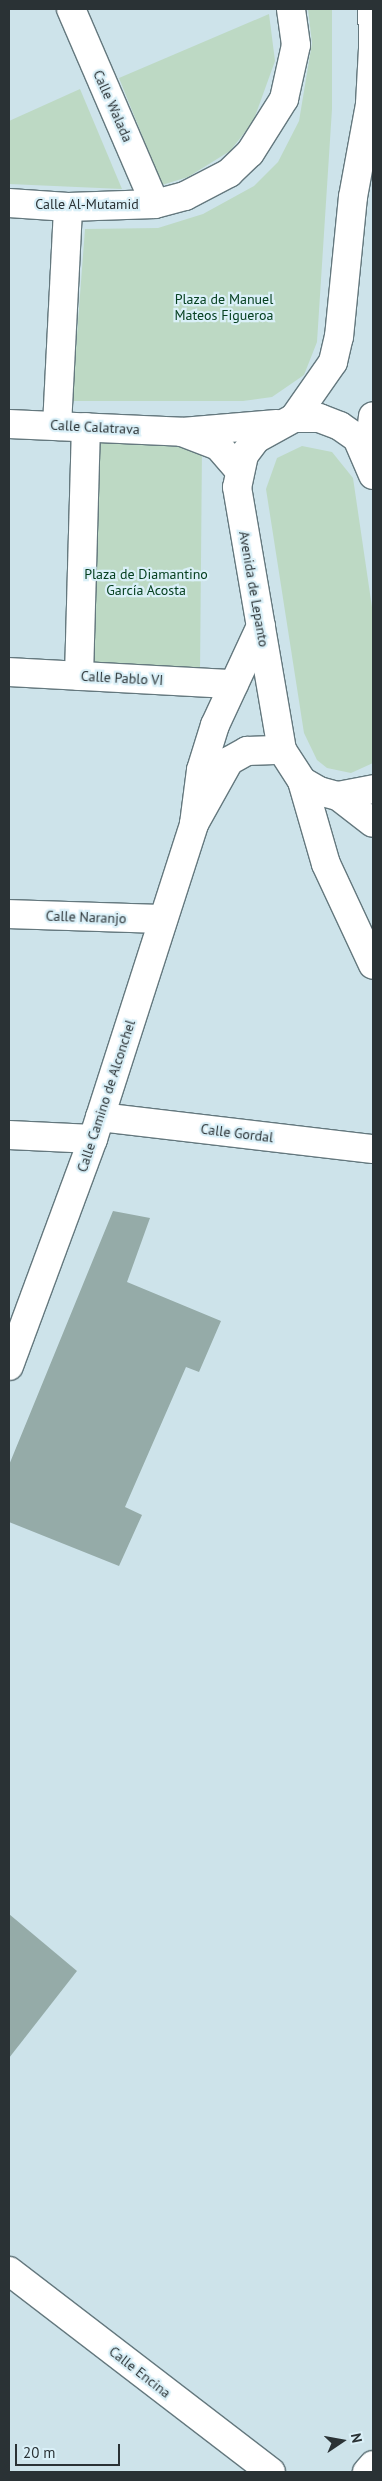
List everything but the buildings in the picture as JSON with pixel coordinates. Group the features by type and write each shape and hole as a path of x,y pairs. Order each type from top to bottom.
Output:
{"street":[{"name":"Calle Walada","path":"70,9 156,204"},
{"path":"372,9 373,143"},
{"name":"Calle Al-Mutamid","path":"9,203 68,207 156,204 211,185 250,153 284,99 296,46 293,17"},
{"name":"Avenida de Lepanto","path":"372,94 353,197 333,362 286,421 256,439 239,470 237,487 282,750 302,781 326,864 373,965"},
{"path":"57,426 68,207"},
{"path":"371,466 373,416"},
{"path":"182,432 319,418 340,426 356,438 371,466"},
{"name":"Calle Calatrava","path":"9,424 182,432"},
{"path":"79,676 86,427"},
{"path":"182,432 218,446 239,470"},
{"path":"194,824 200,770 234,684 261,626"},
{"name":"Calle Pablo VI","path":"9,672 234,684"},
{"path":"194,824 230,761 248,751 282,750"},
{"path":"302,781 338,796 373,823"},
{"path":"338,796 373,789"},
{"name":"Calle Camino de Alconchel","path":"12,1351 97,1128 194,824"},
{"name":"Calle Naranjo","path":"9,914 163,919"},
{"name":"Calle Gordal","path":"9,1135 97,1128 373,1149"},
{"name":"Calle Encina","path":"9,2271 271,2472"},
{"path":"366,2472 373,2465"}],"green space":[{"name":"Plaza de Manuel Mateos Figueroa","path":"308,9 332,9 332,109 317,342 304,375 272,397 243,401 72,401 85,229 158,228 203,214 254,186 278,162 299,121 312,43"},
{"path":"269,14 275,61 253,122 230,151 188,177 162,185 119,78"},
{"path":"80,89 122,189 9,184 9,121"},
{"name":"Plaza de Diamantino García Acosta","path":"95,442 202,448 200,674 88,666"},
{"path":"302,446 332,452 353,478 373,614 373,763 351,773 327,768 317,760 304,733 266,489 277,458"}]}
